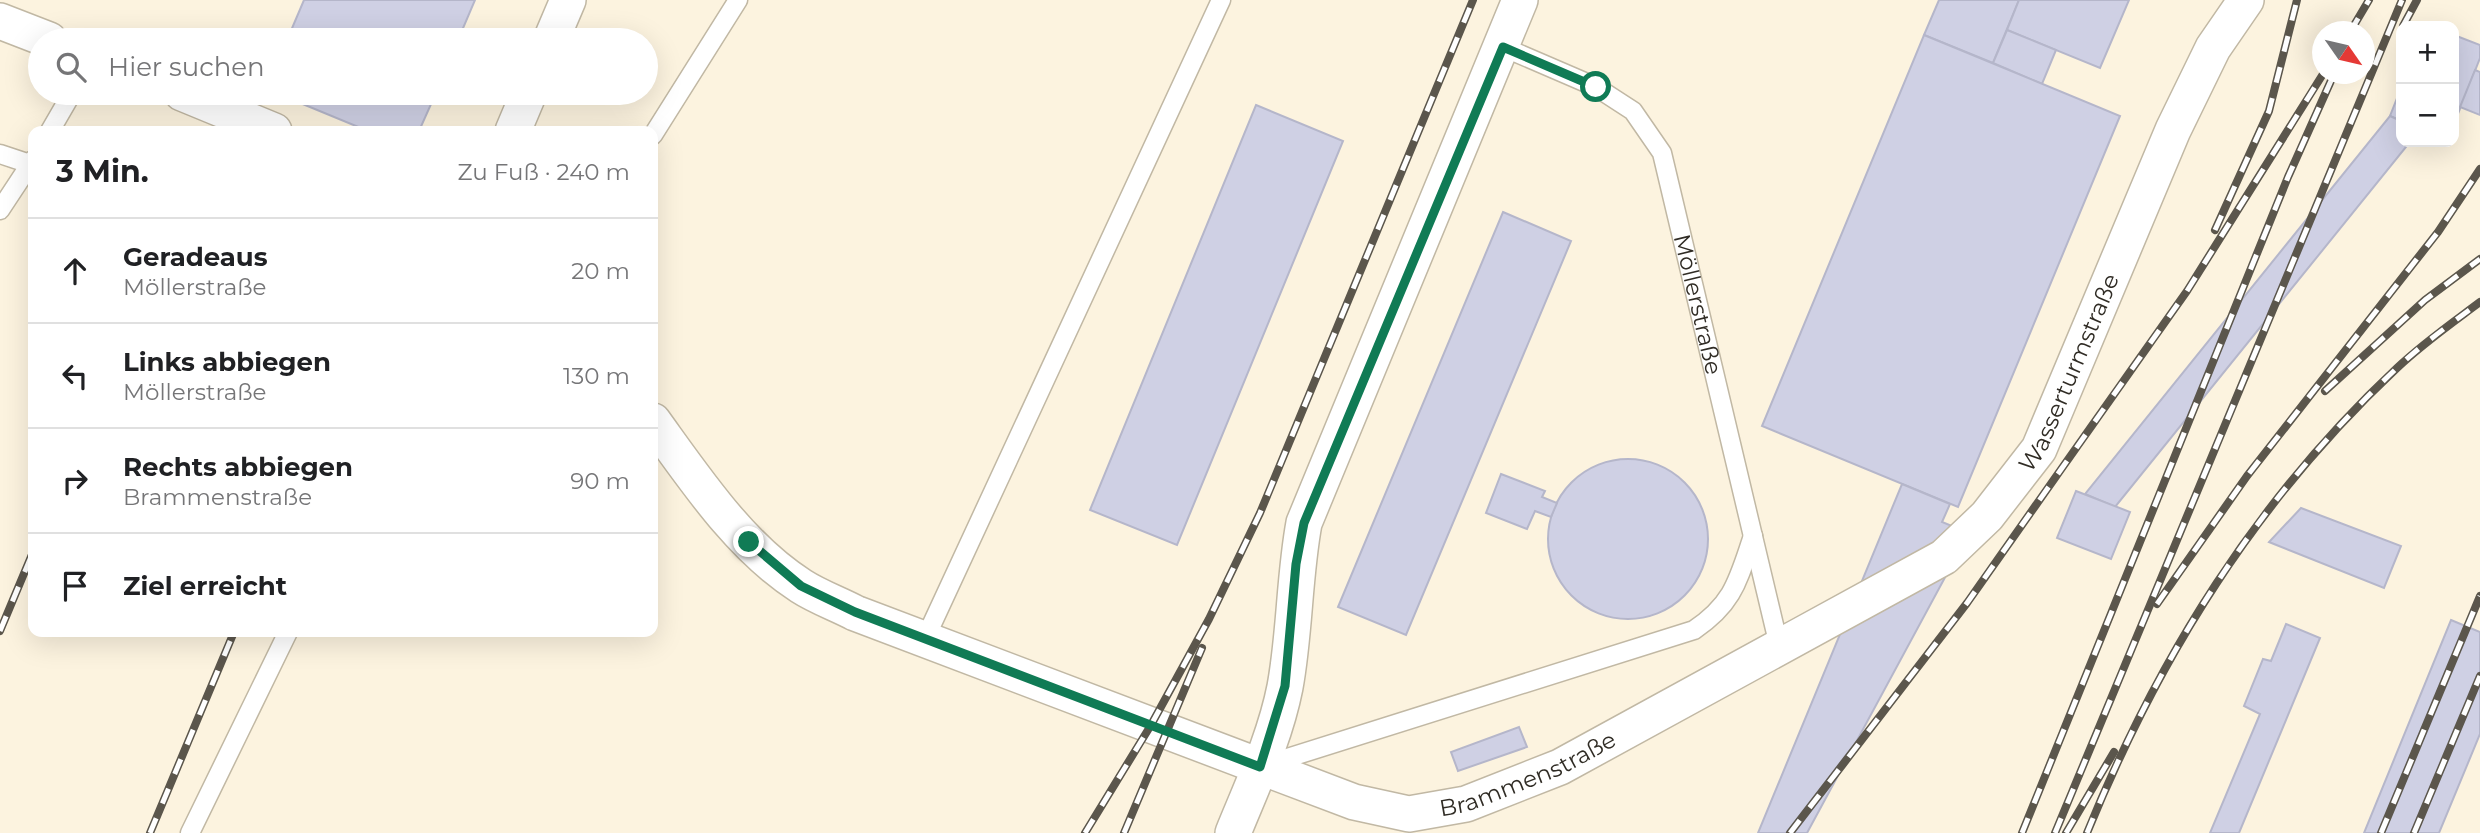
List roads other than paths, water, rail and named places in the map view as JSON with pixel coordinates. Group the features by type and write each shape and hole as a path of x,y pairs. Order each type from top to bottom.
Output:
{"street":[{"path":"556,28 568,0"},
{"path":"1233,833 1260,767 1285,686 1296,564 1304,523 1503,47 1520,0"},
{"name":"Wasserturmstraße","path":"1779,646 1944,556 1987,516 2039,449 2172,130 2213,48 2246,0"},
{"path":"0,21 28,32"},
{"path":"212,105 262,126"},
{"path":"515,126 524,105"},
{"name":"Brammenstraße","path":"658,428 695,480 749,542 801,586 855,612 1260,767 1354,802 1409,814 1466,804 1560,767 1779,646"}],"lane":[{"path":"658,127 738,0"},
{"path":"925,639 1221,0"},
{"name":"Möllerstraße","path":"1503,47 1596,87 1633,111 1662,153 1779,646"},
{"path":"53,126 65,105"},
{"path":"0,154 28,162"},
{"path":"0,209 28,169"},
{"path":"1260,767 1694,630 1717,614 1738,581 1753,536"},
{"path":"190,833 286,637"}],"railway":[{"path":"1085,833 1151,725 1209,619 1260,513 1473,0"},
{"path":"2215,230 2269,111 2297,0"},
{"path":"2357,21 2369,0"},
{"path":"2055,833 2402,0"},
{"path":"2406,21 2417,0"},
{"path":"1790,833 1967,603 2187,291 2317,84"},
{"path":"2022,833 2288,177 2330,84"},
{"path":"2157,604 2247,476 2438,232 2480,169"},
{"path":"2325,391 2425,300 2480,259"},
{"path":"2087,833 2146,704 2216,583 2256,526 2346,418 2407,359 2480,302"},
{"path":"0,631 28,564"},
{"path":"2381,833 2480,596"},
{"path":"150,833 232,637"},
{"path":"1124,833 1202,648"},
{"path":"2414,833 2480,676"},
{"path":"2066,833 2114,752"}]}
